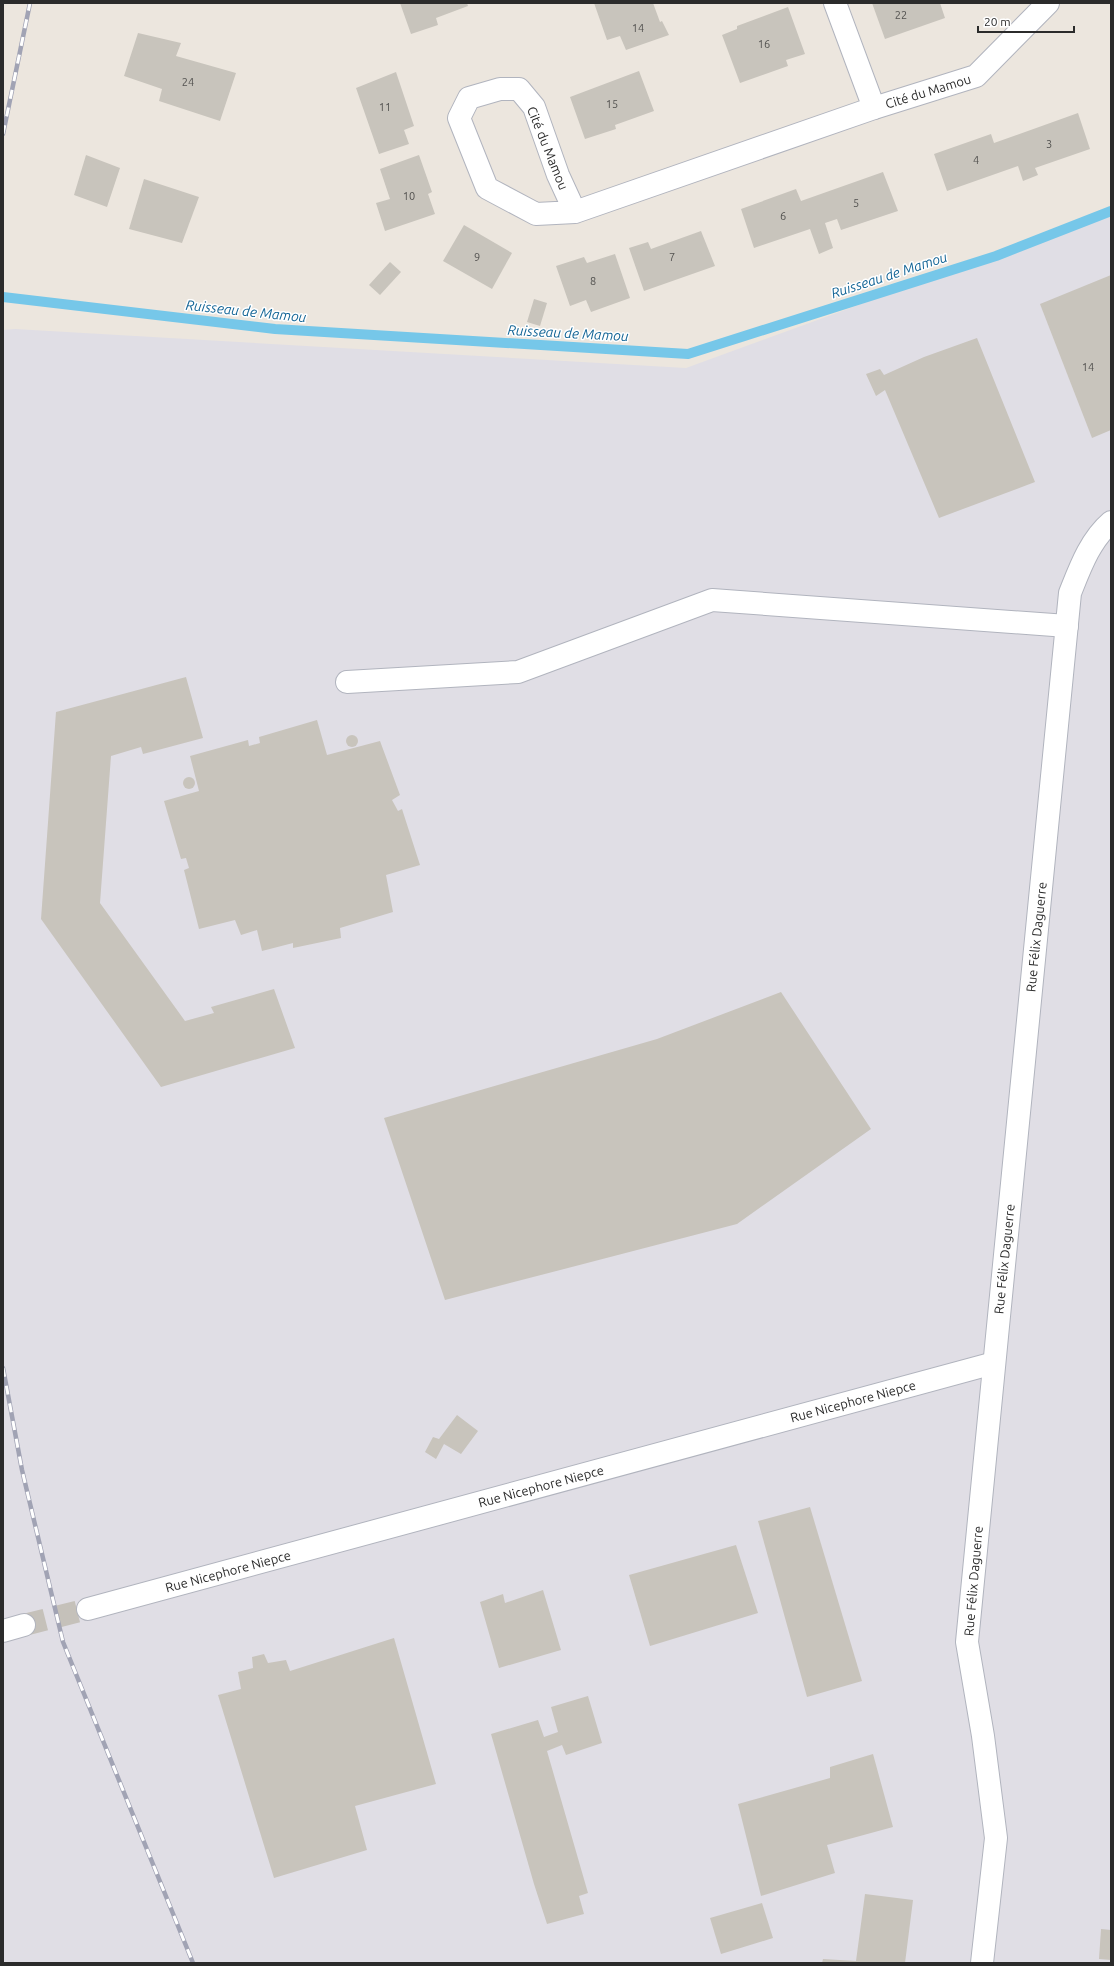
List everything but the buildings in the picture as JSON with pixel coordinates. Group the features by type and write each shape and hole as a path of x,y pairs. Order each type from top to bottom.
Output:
{"street":[{"name":"Cité du Mamou","path":"835,3 874,108"},
{"name":"Cité du Mamou","path":"575,212 558,175 534,107 518,89 500,89 469,98 459,118 487,188 536,214 575,212 874,108 976,76 1048,3"},
{"name":"Rue Félix Daguerre","path":"982,1963 996,1838 983,1736 967,1642 1070,593 1084,556 1105,526 1111,522"},
{"path":"347,682 518,672 712,600 1067,626"},
{"name":"Rue Nicephore Niepce","path":"88,1609 994,1363"},
{"path":"3,1631 24,1625"}],"shaded area":[{"path":"1111,213 1111,1963 3,1963 3,330 15,329 686,368"}],"waterway":[{"name":"Ruisseau de Mamou","path":"3,297 275,329 688,354 996,256 1111,211"}],"tunnel":[{"path":"24,1625 88,1609"}],"railway":[{"path":"3,134 30,3"},
{"path":"3,1368 22,1470 63,1642 193,1963"}]}
